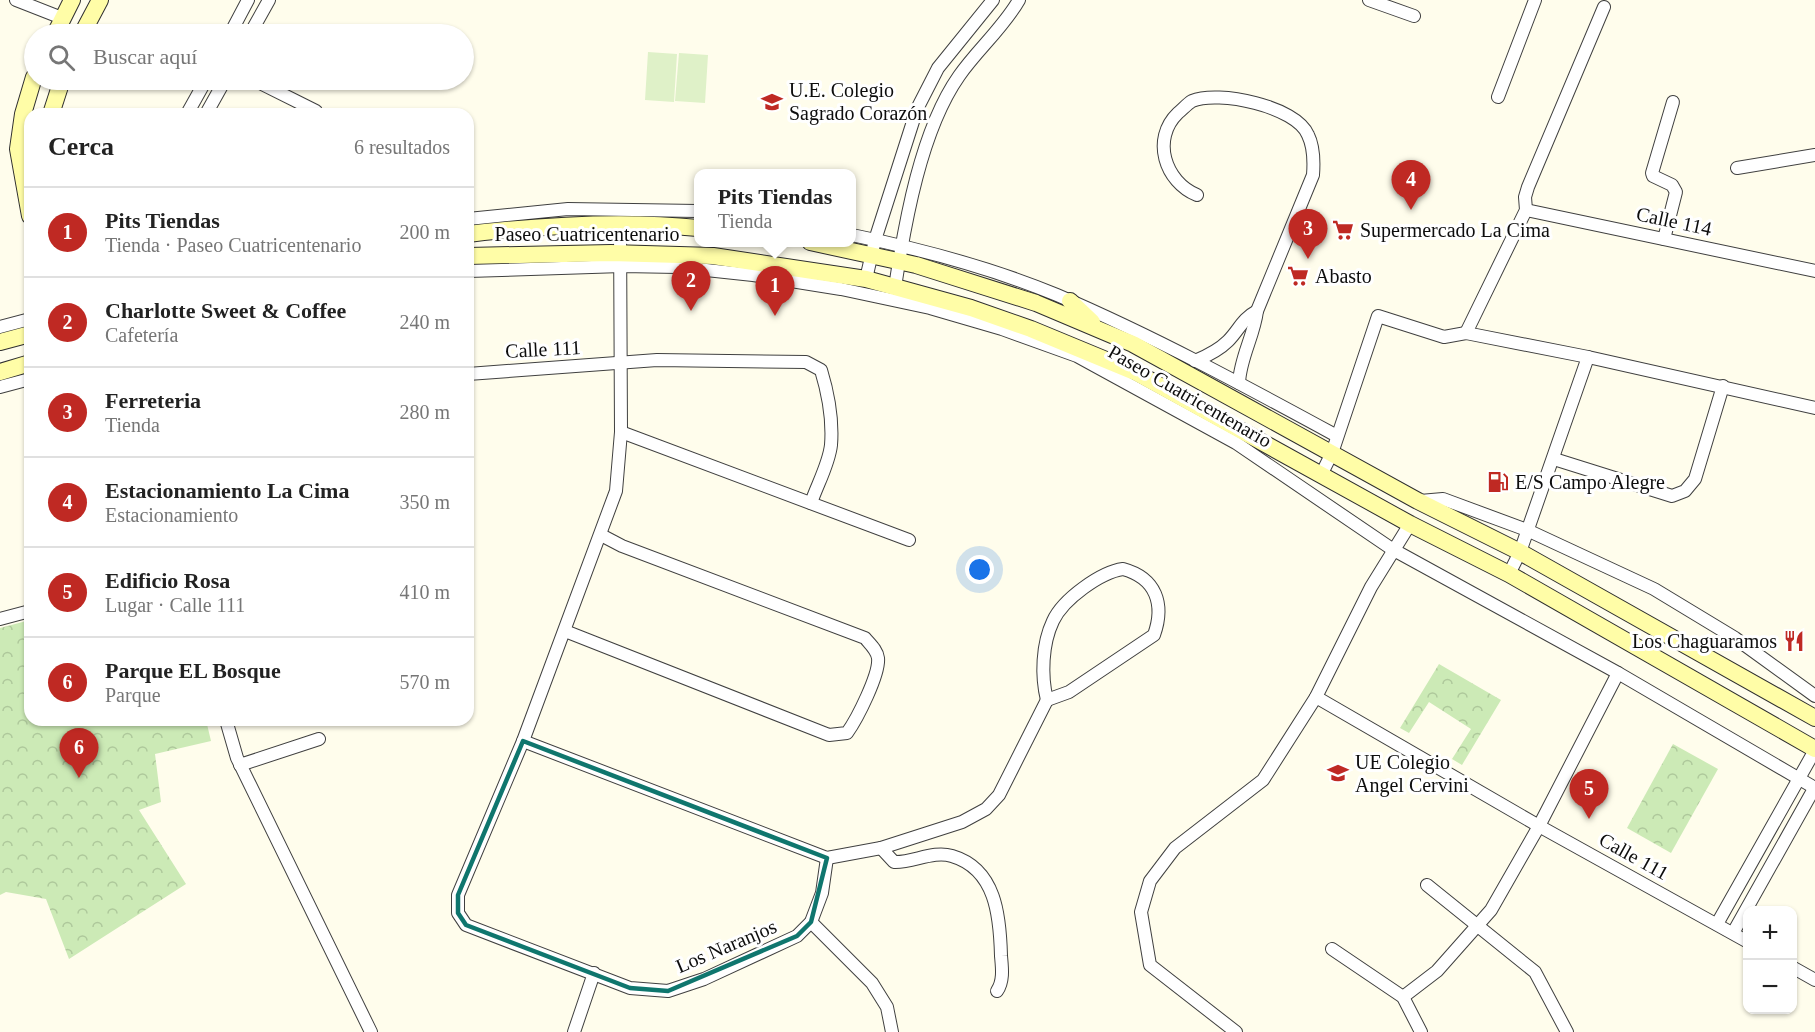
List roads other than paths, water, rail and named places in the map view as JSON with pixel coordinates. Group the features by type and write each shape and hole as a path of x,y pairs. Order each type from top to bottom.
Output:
{"street":[{"path":"16,0 62,18"},
{"path":"59,24 72,0"},
{"path":"87,24 100,0"},
{"path":"236,24 249,0"},
{"path":"866,279 873,247 917,109 938,68 993,0"},
{"path":"895,287 922,160 938,111 958,76 1019,0"},
{"path":"1369,0 1414,16"},
{"path":"1498,97 1535,0"},
{"path":"254,24 264,2"},
{"path":"1466,333 1526,210 1525,196 1528,187 1604,7"},
{"path":"25,108 30,90"},
{"path":"53,108 59,90"},
{"path":"191,108 201,90"},
{"path":"209,108 219,90"},
{"path":"274,90 310,108"},
{"path":"1197,195 1184,189 1171,176 1163,156 1172,119 1191,102 1218,96 1251,102 1295,119 1308,134 1314,160 1313,175 1257,311 1255,330 1239,371 1239,382"},
{"path":"1665,239 1676,192 1672,185 1653,176 1652,173 1673,102"},
{"path":"24,111 18,149 24,182"},
{"path":"1737,168 1815,155"},
{"name":"Paseo Cuatricentenario","path":"474,218 568,209 694,211"},
{"name":"Calle 114","path":"1526,210 1815,271"},
{"path":"621,225 621,432 616,491 523,741 827,858 881,848 962,822 986,809 999,795 1047,699 1043,683 1044,666 1053,620 1077,594 1107,572 1123,569 1139,574 1152,587 1159,602 1158,623 1154,635 1069,692 1047,699"},
{"name":"Paseo Cuatricentenario","path":"474,233 532,226 663,225 694,228"},
{"name":"Paseo Cuatricentenario","path":"856,237 873,247"},
{"name":"Paseo Cuatricentenario","path":"856,246 873,247 1005,277 1070,301 1239,382 1337,436"},
{"name":"Paseo Cuatricentenario","path":"901,253 1036,303 1133,344 1418,501 1520,552 1815,718"},
{"name":"Paseo Cuatricentenario","path":"474,255 622,259 718,270 931,302 1065,342 1135,372 1322,473 1410,524 1509,574 1815,749"},
{"name":"Paseo Cuatricentenario","path":"474,271 622,259 713,256 866,279 895,287 1077,356 1236,443 1392,549 1618,673 1815,788"},
{"path":"820,272 831,287"},
{"path":"1070,301 1099,329"},
{"path":"1195,361 1228,341 1245,317 1257,311"},
{"path":"1322,473 1332,453 1378,316 1444,337 1466,333 1723,386 1815,408"},
{"path":"0,327 24,321"},
{"path":"0,342 24,336"},
{"path":"1065,342 1077,356"},
{"path":"1509,574 1520,552 1554,459 1588,357"},
{"name":"Calle 111","path":"474,374 621,365 657,360 806,362 820,370 827,390 831,446 811,503"},
{"path":"0,372 24,365"},
{"path":"0,387 24,381"},
{"path":"1554,459 1672,496 1685,491 1695,479 1723,386"},
{"path":"621,432 909,540"},
{"name":"Paseo Cuatricentenario","path":"1418,501 1443,499 1527,530 1672,599 1735,638 1815,696"},
{"path":"1236,1032 1150,965 1141,912 1150,881 1175,848 1263,780 1316,697 1392,549 1410,524"},
{"path":"565,631 829,735 847,733 860,715 878,660 874,649 865,638 622,546 601,535"},
{"path":"0,619 24,613"},
{"path":"1403,997 1437,971 1491,910 1539,826 1618,673"},
{"name":"Calle 111","path":"1316,697 1539,826 1743,939"},
{"path":"228,726 240,765 371,1032"},
{"path":"240,765 249,760 319,739"},
{"name":"Los Naranjos","path":"523,741 458,895 458,913 466,925 630,988 668,991 704,979 797,936 811,922"},
{"path":"1717,924 1797,777 1815,749"},
{"path":"1733,933 1815,788"},
{"path":"881,848 894,862 942,854 953,856 972,865 988,883 998,905 1002,980 997,991"},
{"path":"827,858 822,893 811,922 872,983 887,1007 892,1032"},
{"path":"1427,885 1535,972 1567,1032"},
{"path":"1332,949 1403,997 1421,1032"},
{"path":"1797,970 1815,980"},
{"path":"574,1032 594,973"}],"place":[{"name":"U.E. Colegio Sagrado Corazón","path":"772,102"},
{"name":"Estacionamiento La Cima","path":"1411,210"},
{"name":"Supermercado La Cima","path":"1343,230"},
{"name":"Ferreteria","path":"1308,259"},
{"name":"Abasto","path":"1298,276"},
{"name":"Charlotte Sweet & Coffee","path":"691,311"},
{"name":"Pits Tiendas","path":"775,316"},
{"name":"E/S Campo Alegre","path":"1498,482"},
{"name":"Los Chaguaramos","path":"1794,641"},
{"name":"UE Colegio Angel Cervini","path":"1338,773"},
{"name":"Parque EL Bosque","path":"79,778"},
{"name":"Edificio Rosa","path":"1589,819"}]}
